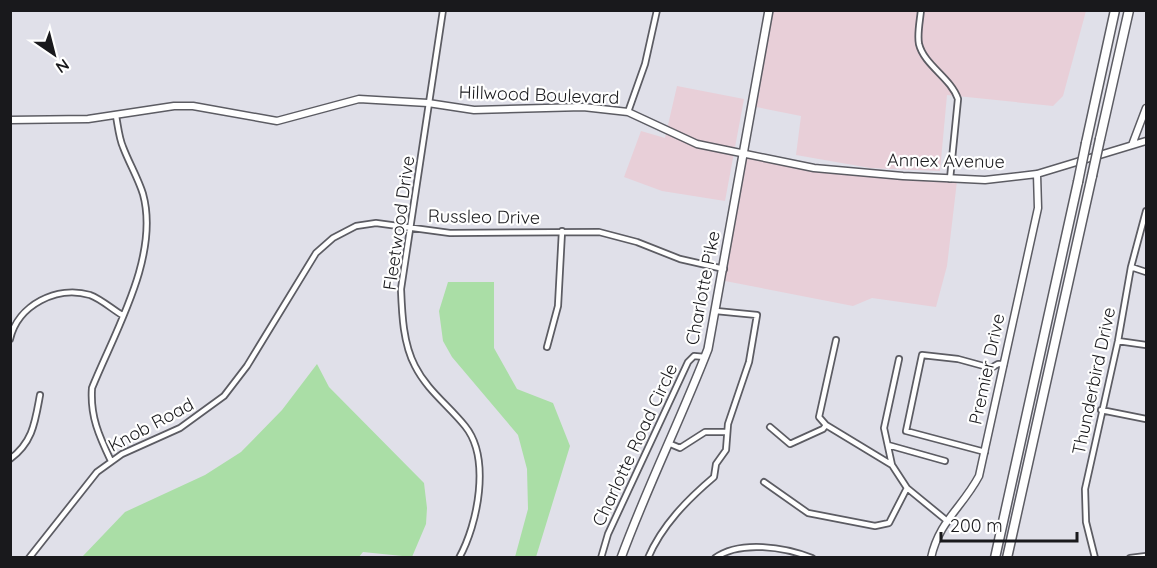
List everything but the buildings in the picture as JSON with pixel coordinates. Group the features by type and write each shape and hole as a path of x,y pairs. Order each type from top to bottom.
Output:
{"highway":[{"path":"995,558 1116,10"},
{"path":"1007,558 1129,10"}],"main road":[{"name":"Charlotte Pike","path":"621,558 705,357 724,269 741,153 769,10"}],"street":[{"name":"Fleetwood Drive","path":"443,10 401,289 402,321 414,366 433,393 465,426 476,443 481,470 475,508 459,558"},
{"path":"628,112 645,64 657,10"},
{"path":"921,10 918,38 921,49 955,90 958,99 950,179"},
{"name":"Hillwood Boulevard","path":"10,120 67,120 188,106 277,121 359,99 428,103 474,110 583,108 628,112 697,144 741,153"},
{"path":"1132,145 1146,108"},
{"path":"111,461 96,430 92,388 137,284 145,247 146,217 143,194 122,146 116,116"},
{"name":"Annex Avenue","path":"741,153 814,168 950,179 1008,178 1037,174 1146,141"},
{"name":"Premier Drive","path":"932,558 935,542 946,520 966,499 979,476 1038,207 1037,174"},
{"name":"Thunderbird Drive","path":"1095,558 1086,522 1085,489 1118,341 1131,267 1146,211"},
{"name":"Russleo Drive","path":"280,313 306,266 333,238 356,226 376,223 450,233 599,232 680,259 724,269"},
{"path":"547,347 558,306 562,231"},
{"path":"1131,267 1146,272"},
{"path":"10,339 17,320 27,310 43,300 69,291 92,296 122,315"},
{"path":"648,558 682,506 703,483 714,477 716,464 726,450 727,432 749,362 757,315 716,311"},
{"name":"Knob Road","path":"29,558 85,484 111,461 180,428 224,396 247,366 280,313"},
{"path":"836,340 819,417 826,425 892,465"},
{"path":"1118,341 1146,345"},
{"path":"985,452 906,431 913,391 922,355 991,368 1004,364"},
{"name":"Charlotte Road Circle","path":"601,558 608,534 688,362 694,356 705,357"},
{"path":"899,359 884,428 892,465 907,488 946,520"},
{"path":"10,459 28,444 34,428 40,395"},
{"path":"1101,411 1146,419"},
{"path":"770,427 790,444 823,429 826,425"},
{"path":"668,443 680,448 705,432 727,432"},
{"path":"888,445 945,461"},
{"path":"764,482 808,513 875,526 889,523 907,488"},
{"path":"715,558 733,550 753,548 790,550 812,558"},
{"path":"1130,558 1146,556"}],"shaded area":[{"path":"773,11 1086,11 1063,96 1053,106 947,95 940,171 870,168 796,155 801,116 756,107"},
{"path":"677,86 744,99 725,201 662,191 624,177 641,131 665,138"},
{"path":"745,157 852,175 957,181 947,266 936,307 872,298 853,306 725,281"}],"green space":[{"path":"448,282 494,282 494,348 517,389 553,403 570,446 536,557 515,557 528,509 527,469 518,435 452,357 443,341 439,311"},
{"path":"317,364 329,387 424,483 426,524 412,557 363,552 358,558 82,557 125,512 205,475 241,452 282,410"}]}
